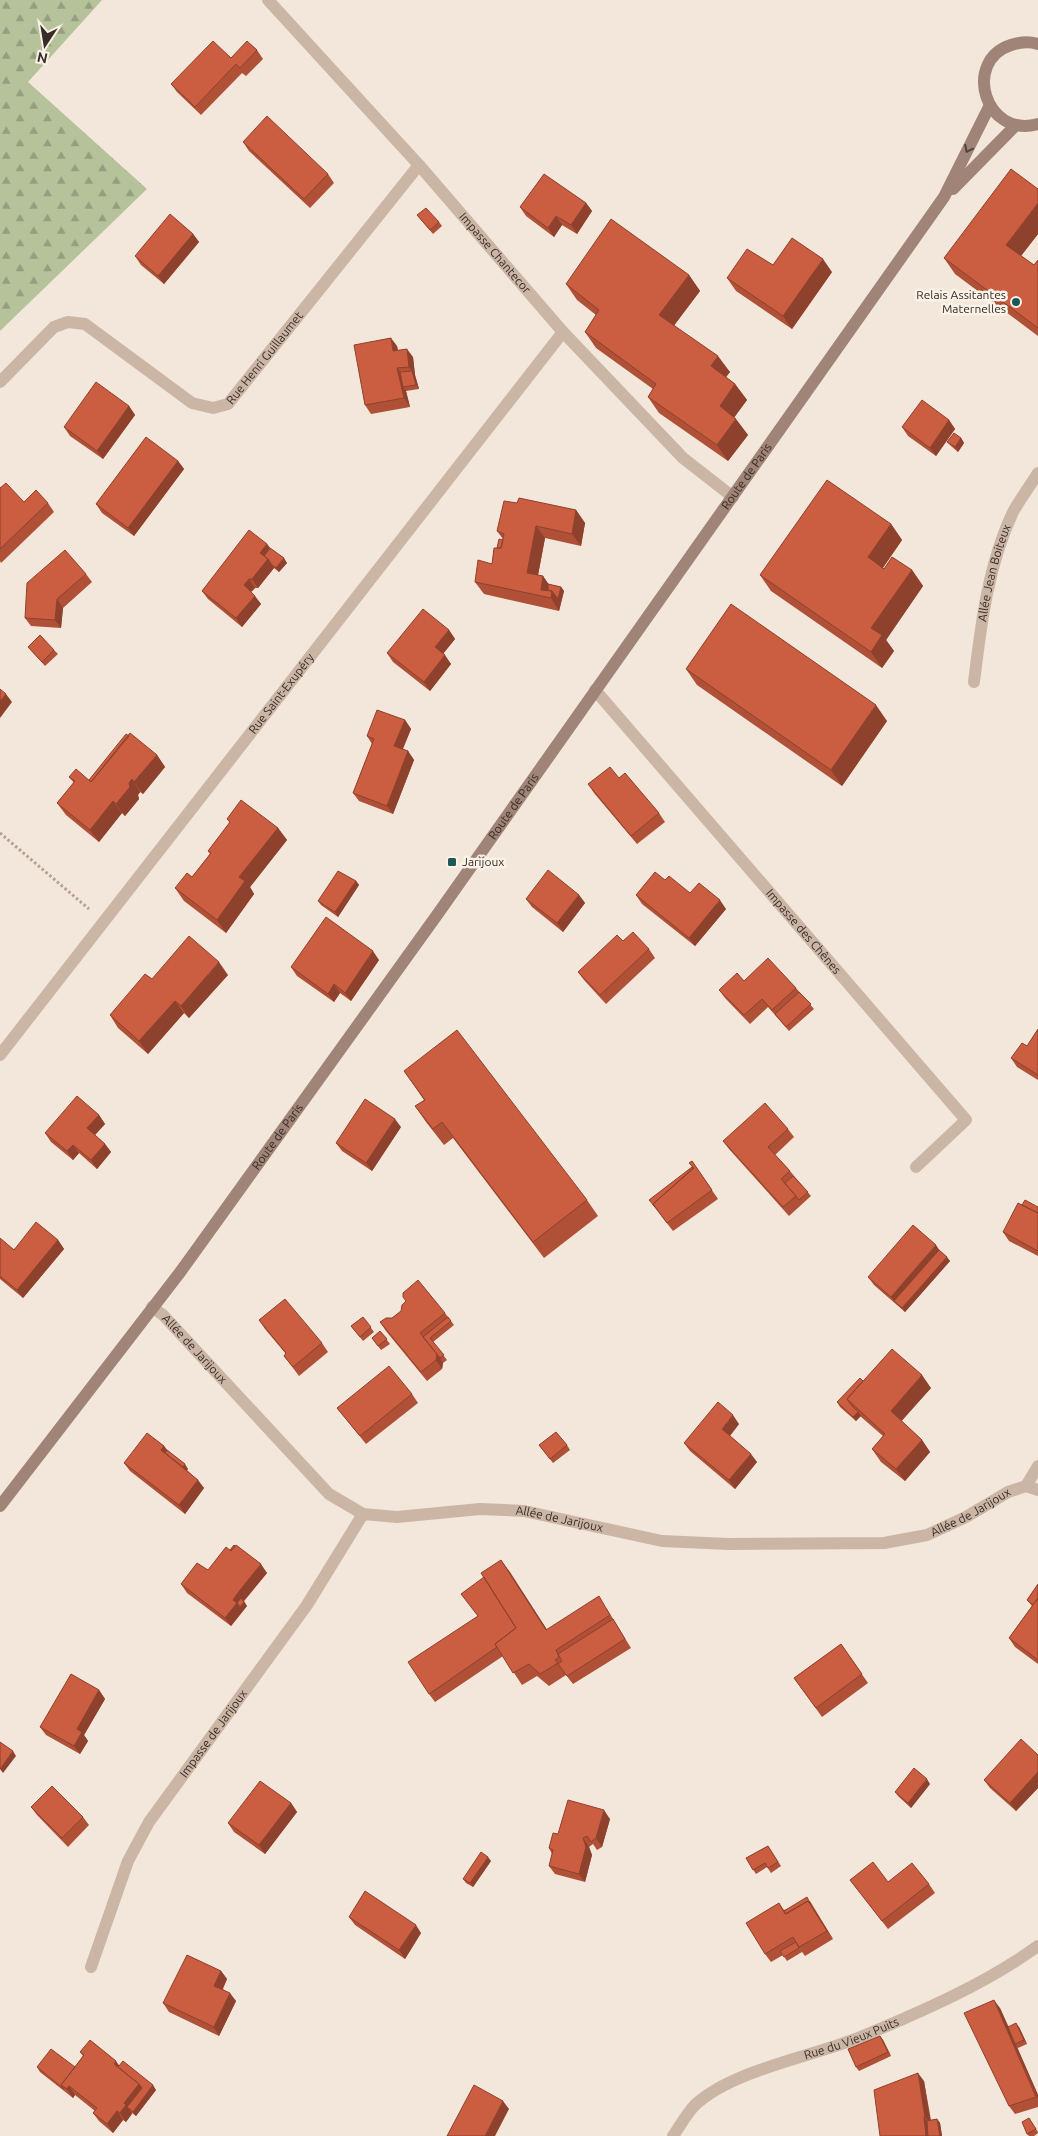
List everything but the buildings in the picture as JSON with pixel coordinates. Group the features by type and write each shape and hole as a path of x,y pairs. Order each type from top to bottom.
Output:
{"main road":[{"path":"1036,41 1020,42 1007,46 996,55 988,66 984,79 984,92 990,105 1005,121 1016,125 1030,126 1038,124"},
{"name":"Route de Paris","path":"0,1506 181,1271 396,973 733,497 944,198 990,105"},
{"name":"Route de Paris","path":"944,198 1016,125"}],"street":[{"name":"Impasse Chantecor","path":"268,0 419,165 563,332 683,458 733,497"},
{"name":"Rue Henri Guillaumet","path":"0,382 54,327 68,322 85,324 192,403 213,408 228,404 419,165"},
{"name":"Rue Saint-Exupéry","path":"0,1055 563,332"},
{"name":"Allée Jean Boiteux","path":"974,682 982,614 998,554 1014,512 1038,473"},
{"name":"Impasse des Chênes","path":"595,690 966,1120 916,1168"},
{"name":"Allée de Jarijoux","path":"152,1307 163,1315 329,1494 363,1514 397,1517 480,1509 524,1511 662,1541 728,1544 884,1543 927,1535 966,1517 1008,1492 1032,1488"},
{"path":"1032,1488 1038,1466"},
{"name":"Impasse de Jarijoux","path":"91,1967 128,1861 149,1822 307,1606 363,1514"},
{"name":"Rue du Vieux Puits","path":"673,2136 695,2106 726,2084 861,2037 950,1997 1013,1964 1038,1946"}],"path":[{"path":"0,834 104,921"}],"green space":[{"path":"0,0 102,0 28,82 147,189 0,331"}],"place":[{"name":"Relais Assitantes Maternelles","path":"1016,302"},
{"name":"Jarijoux","path":"452,862"}]}
